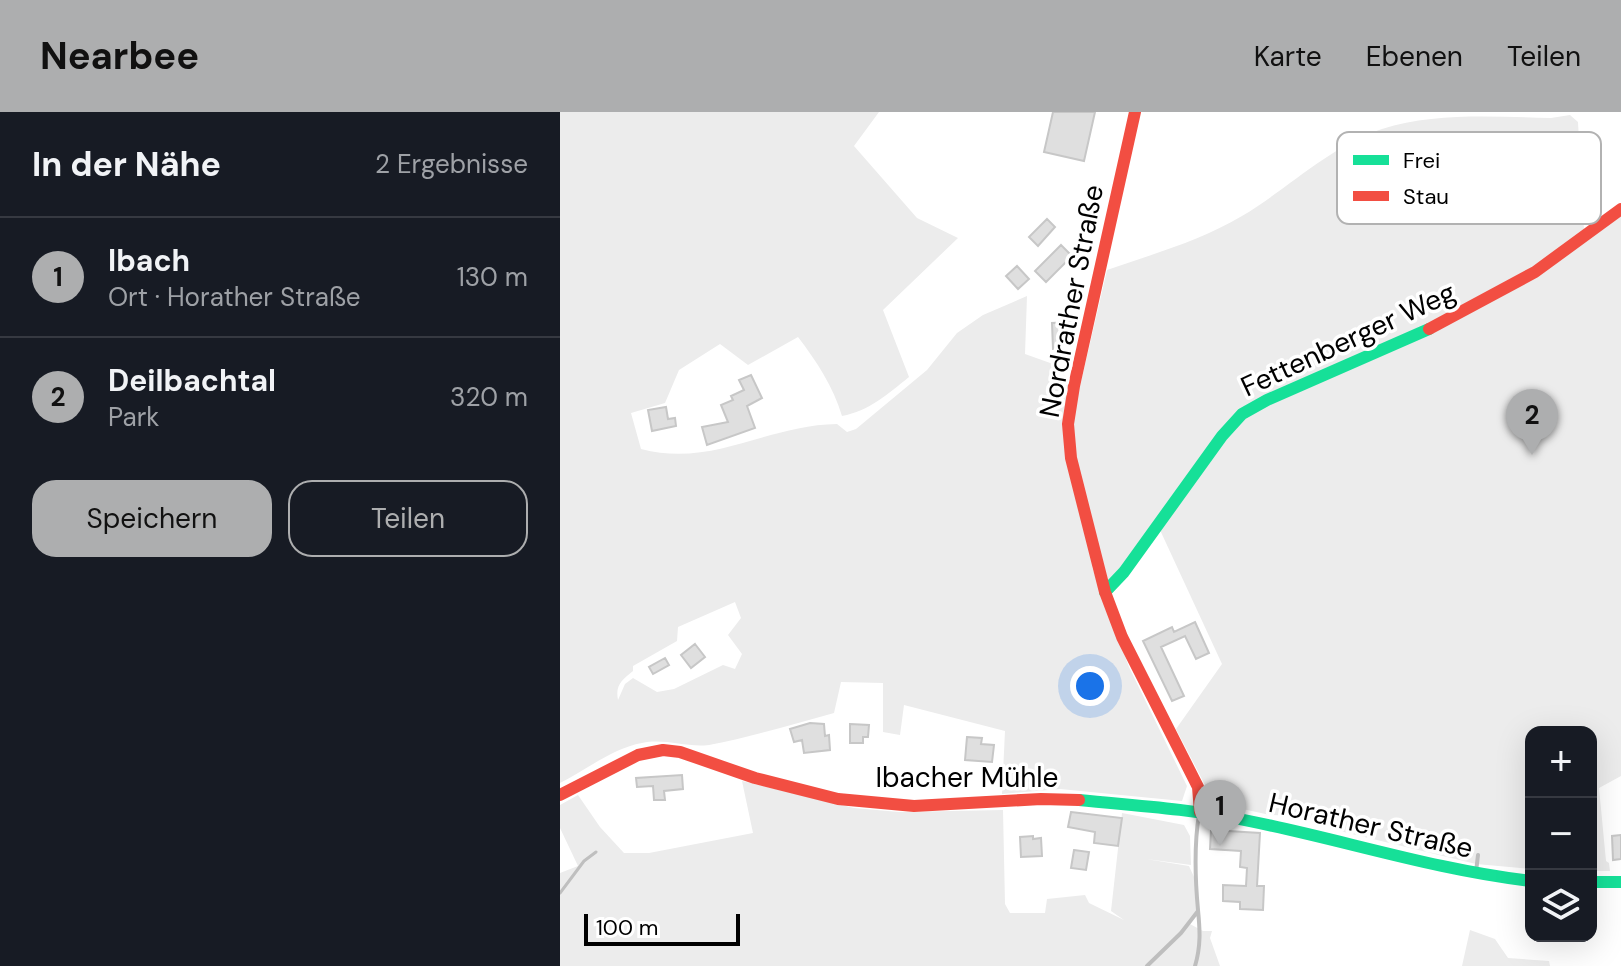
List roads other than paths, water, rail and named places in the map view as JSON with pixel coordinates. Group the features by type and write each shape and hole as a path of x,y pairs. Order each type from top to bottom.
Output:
{"main road":[{"name":"Nordrather Straße","path":"1135,112 1090,310 1068,424 1071,458 1105,592 1122,637 1198,787 1200,812"},
{"name":"Fettenberger Weg","path":"1105,592 1124,572 1222,436 1242,414 1449,319 1561,254 1621,209"},
{"name":"Ibacher Mühle","path":"560,795 638,755 663,750 680,752 755,778 838,799 914,806 1076,800 1200,812"},
{"name":"Horather Straße","path":"1200,812 1475,875 1525,880"},
{"path":"1597,882 1621,882"}],"lane":[{"path":"1195,966 1201,933 1196,853 1200,812"},
{"path":"1475,875 1478,855"},
{"path":"1147,966 1181,933 1198,911"}],"waterway":[{"path":"560,893 584,861 596,852"}],"place":[{"name":"Deilbachtal","path":"1532,455"},
{"name":"Ibach","path":"1220,846"}]}
